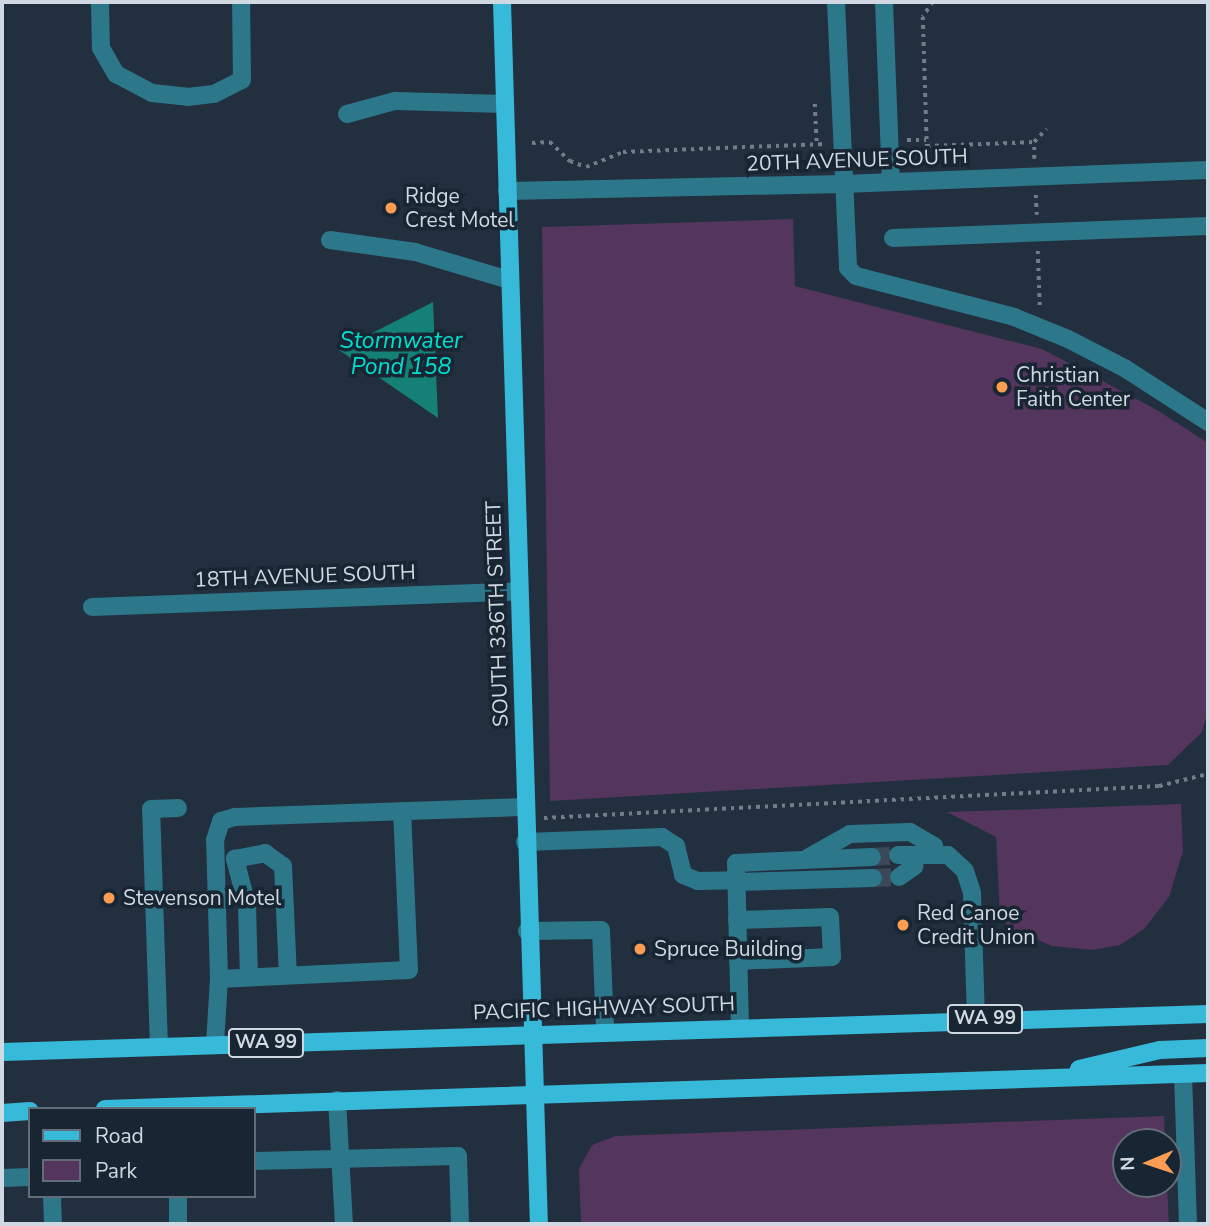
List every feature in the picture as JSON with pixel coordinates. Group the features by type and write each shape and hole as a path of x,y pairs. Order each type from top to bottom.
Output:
{"main road":[{"name":"SOUTH 336TH STREET","path":"502,2 527,931 539,1224"},
{"name":"PACIFIC HIGHWAY SOUTH","path":"2,1052 976,1019 1208,1014"},
{"path":"1045,1078 1160,1050 1208,1048"},
{"path":"195,1107 337,1100 1208,1073"},
{"path":"2,1112 28,1111"}],"street":[{"path":"100,2 101,48 116,74 152,93 188,97 214,94 242,80 242,2"},
{"path":"836,2 848,268 856,276 1014,317 1046,330 1126,369 1208,422"},
{"path":"884,2 891,183"},
{"path":"347,114 395,101 504,104"},
{"name":"20TH AVENUE SOUTH","path":"507,191 891,183 1208,170"},
{"path":"893,238 1208,226"},
{"path":"330,240 415,252 509,280"},
{"name":"18TH AVENUE SOUTH","path":"92,607 519,591"},
{"path":"159,1047 151,809 178,808"},
{"path":"215,1044 219,979 215,840 221,821 402,811 525,813"},
{"path":"219,979 409,970 402,811"},
{"path":"809,858 850,834 910,832 948,856 972,892 976,1019"},
{"path":"526,842 662,837 676,846 683,875 698,881 809,858 872,862 737,874"},
{"path":"249,977 247,905 235,859 265,853 283,866 288,975"},
{"path":"948,856 902,862 948,856"},
{"path":"737,874 740,1027"},
{"path":"737,920 830,917 832,957 738,961"},
{"path":"527,931 601,930 605,1031"},
{"path":"1183,1074 1188,1224"},
{"path":"337,1100 344,1224"},
{"path":"256,1161 458,1156 460,1224"},
{"path":"2,1178 28,1177"},
{"path":"52,1198 53,1224"},
{"path":"178,1198 178,1224"}],"path":[{"path":"933,2 923,17 927,146 1034,142"},
{"path":"815,104 817,145"},
{"path":"890,141 926,140"},
{"path":"532,143 550,142 570,161 586,167 624,152 841,143"},
{"path":"525,813 1159,786 1208,774"}],"green space":[{"path":"793,219 795,286 1042,349 1157,410 1208,443 1208,710 1202,732 1168,765 550,801 542,227"},
{"path":"1181,804 1183,851 1169,897 1144,929 1120,945 1093,950 1052,946 1009,928 1000,917 996,837 947,812"},
{"path":"1164,1116 1164,1128 1112,1128 1112,1198 1168,1198 1169,1224 581,1224 579,1169 592,1145 616,1136"}],"water":[{"name":"Stormwater Pond 158","path":"433,302 438,418 339,350"}],"tunnel":[{"path":"872,857 898,855"},
{"path":"873,878 899,877"}],"place":[{"name":"Ridge Crest Motel","path":"391,208"},
{"name":"Christian Faith Center","path":"1002,387"},
{"name":"Stevenson Motel","path":"109,898"},
{"name":"Red Canoe Credit Union","path":"903,925"},
{"name":"Spruce Building","path":"640,949"}]}
